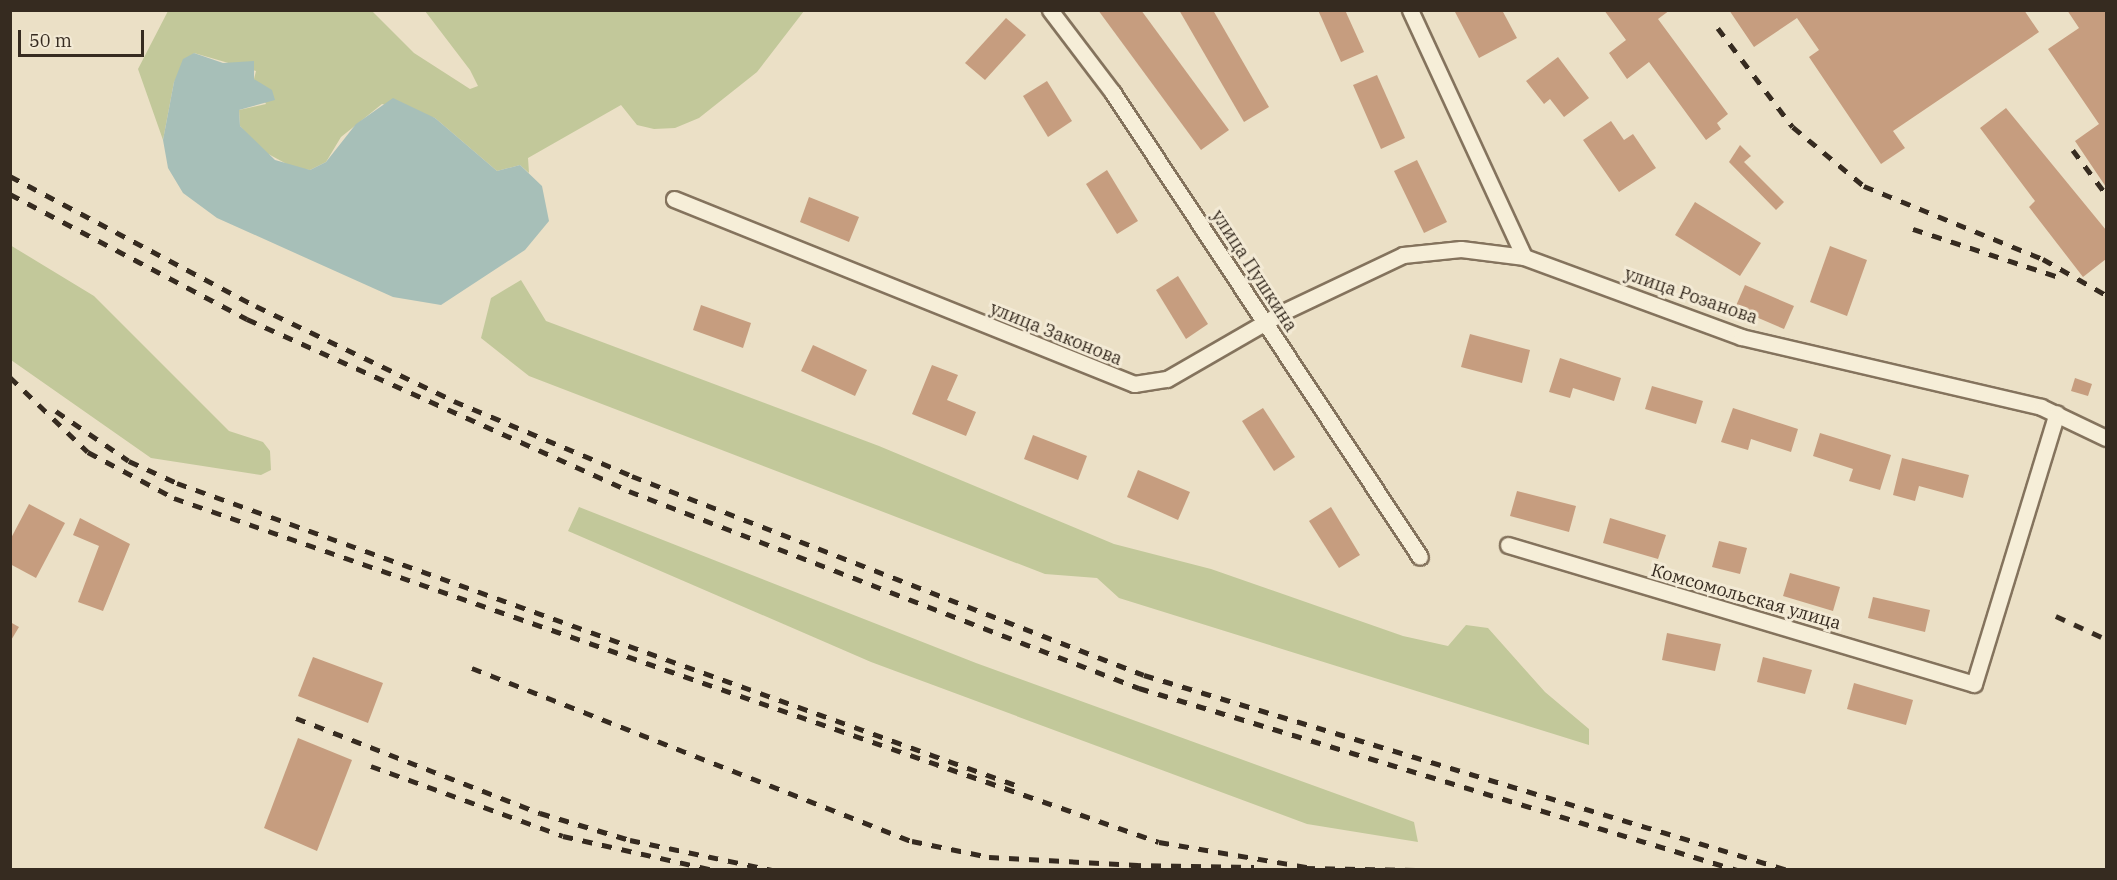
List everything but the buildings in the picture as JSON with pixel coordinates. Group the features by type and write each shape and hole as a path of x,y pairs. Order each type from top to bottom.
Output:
{"street":[{"name":"улица Пушкина","path":"1050,10 1113,93 1264,324 1420,556"},
{"path":"1410,10 1524,256"},
{"name":"улица Законова","path":"674,199 1134,384 1167,379 1264,324 1403,255 1461,249 1524,256"},
{"name":"улица Розанова","path":"1524,256 1741,337 2057,413 2106,438"},
{"name":"Комсомольская улица","path":"1508,545 1974,684 2057,413"}],"green space":[{"path":"168,11 372,11 414,53 470,89 478,86 470,70 425,11 804,11 757,72 699,118 675,128 654,129 637,125 621,105 528,158 529,173 520,165 497,171 435,118 382,104 341,137 326,162 310,170 294,168 261,150 240,126 239,110 266,104 254,79 256,71 194,53 174,82 163,140 138,69"},
{"path":"10,245 94,296 229,431 263,442 270,451 271,470 261,475 151,458 11,360"},
{"path":"521,280 546,321 879,446 1114,544 1211,569 1403,636 1448,646 1466,625 1488,628 1545,692 1589,729 1589,745 1119,598 1097,578 1045,574 529,376 481,338 491,298"},
{"path":"579,507 976,663 1414,822 1418,842 1307,824 871,662 568,531"}],"water":[{"path":"194,53 223,63 254,61 254,79 272,90 275,100 239,110 240,126 275,160 310,170 326,162 356,124 393,98 435,118 497,171 520,165 542,186 549,221 525,250 441,305 393,297 217,218 183,193 168,168 163,140 174,82 183,59"}],"railway":[{"path":"1718,28 1793,127 1864,186 2043,259 2106,295"},
{"path":"2073,150 2106,194"},
{"path":"10,176 256,306 454,401 632,476 1144,675 1788,870"},
{"path":"10,194 247,319 629,491 1139,688 1737,870"},
{"path":"1913,229 2062,278"},
{"path":"10,377 88,452 174,498 1159,842 1312,868"},
{"path":"56,411 129,461 177,483 1018,786"},
{"path":"2056,616 2106,639"},
{"path":"472,668 912,841 989,857 1138,865"},
{"path":"296,718 540,813 630,840 772,870"},
{"path":"371,766 563,836 714,870"},
{"path":"1131,865 1254,867"},
{"path":"1305,868 1416,870"}]}
